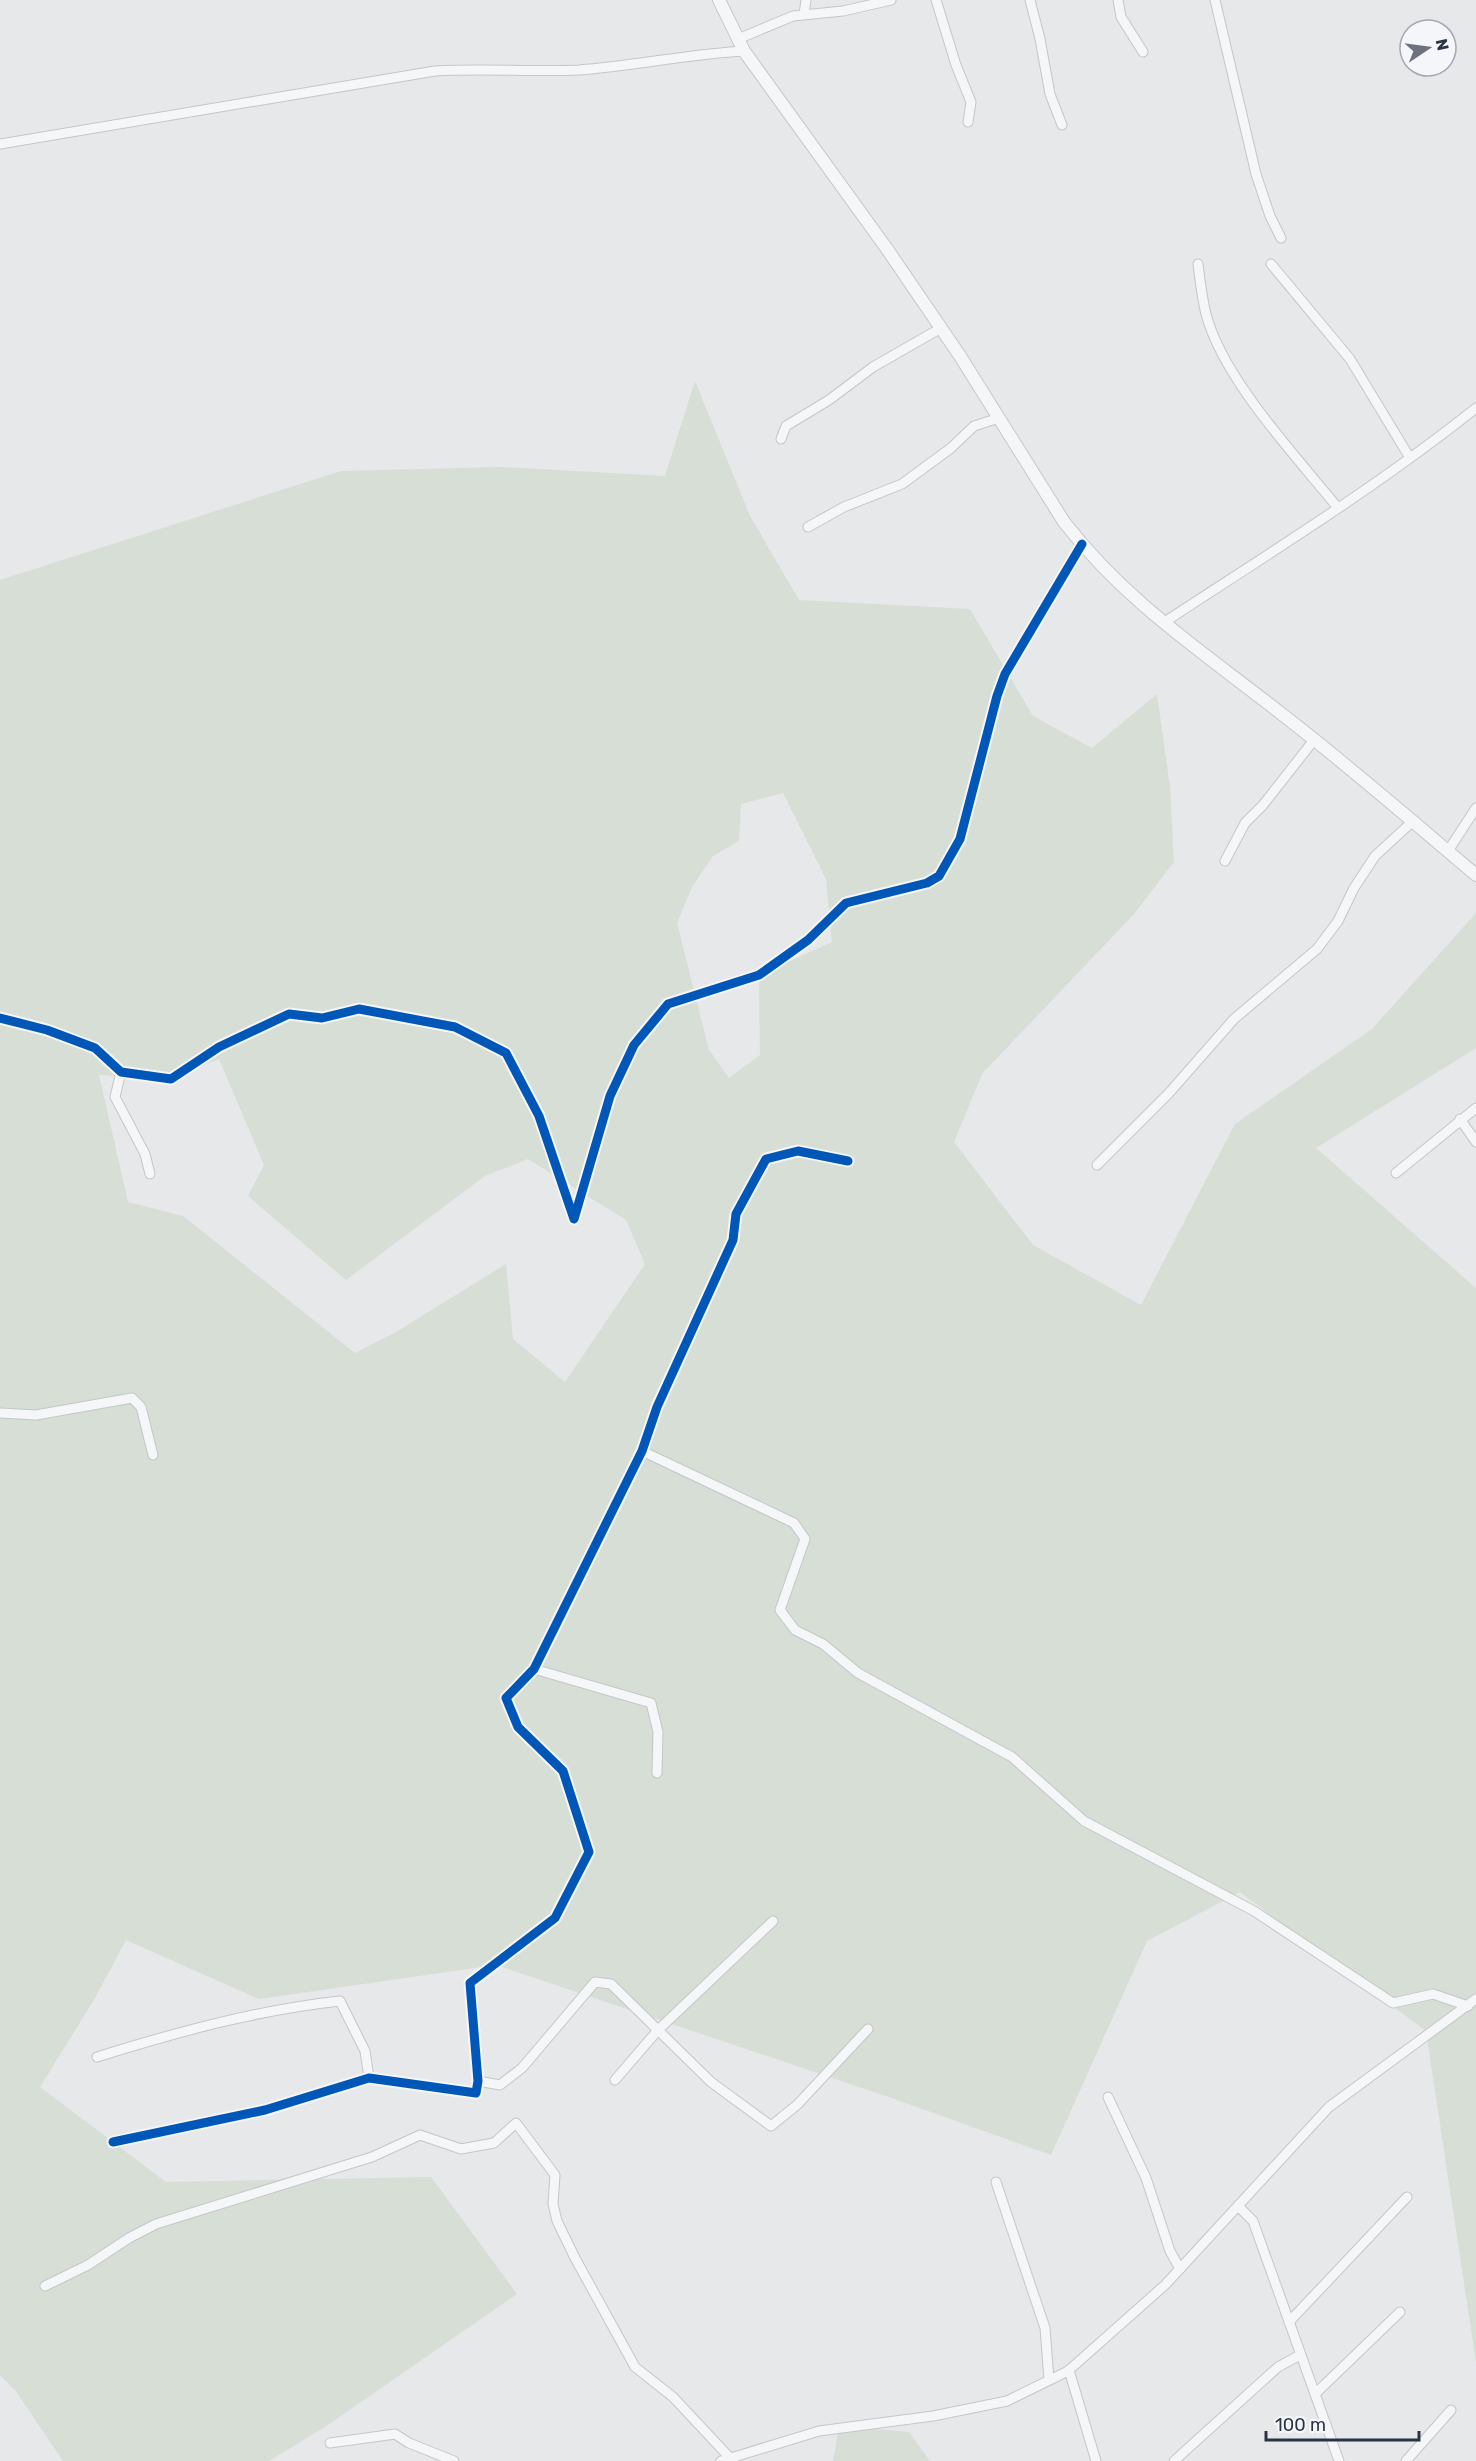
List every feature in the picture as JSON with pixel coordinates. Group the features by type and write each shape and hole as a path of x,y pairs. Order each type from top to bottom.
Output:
{"street":[{"path":"719,0 744,51 887,249 941,328 1064,522 1082,544 1119,585 1163,623 1314,740 1476,875"},
{"path":"804,14 806,0"},
{"path":"738,39 784,18 843,11 891,0"},
{"path":"936,0 956,65 971,102 968,122"},
{"path":"1030,0 1050,94 1062,125"},
{"path":"1118,0 1122,17 1143,52"},
{"path":"1215,0 1256,174 1270,216 1281,238"},
{"path":"0,144 435,71 581,69 744,51"},
{"path":"1198,264 1206,315 1224,359 1259,410 1338,508"},
{"path":"1271,264 1350,358 1410,458"},
{"path":"781,439 786,426 829,400 873,367 941,328"},
{"path":"1163,623 1338,508 1476,408"},
{"path":"807,527 844,507 902,484 951,447 974,426 999,418"},
{"path":"0,1018 48,1030 95,1048 121,1072 171,1079 219,1047 289,1014 322,1018 359,1009 455,1027 506,1053 538,1116 574,1219 610,1096 634,1045 668,1004 759,975 808,940 846,903 927,883 939,876 960,839 996,696 1005,674 1082,544"},
{"path":"1225,861 1245,823 1263,806 1314,740"},
{"path":"1448,851 1476,808"},
{"path":"1096,1165 1169,1093 1240,1013 1317,949 1338,921 1354,888 1376,856 1412,822"},
{"path":"121,1072 116,1097 145,1154 150,1174"},
{"path":"1396,1173 1476,1108"},
{"path":"1460,1119 1476,1142"},
{"path":"113,2142 266,2110 369,2078 476,2092 478,2081 470,1983 555,1918 589,1852 563,1771 518,1727 506,1698 534,1669 642,1451 657,1407 733,1240 736,1214 766,1159 798,1151 848,1161"},
{"path":"0,1413 36,1415 132,1398 141,1407 153,1455"},
{"path":"642,1451 794,1523 805,1539 780,1610 795,1630 823,1644 858,1673 1012,1757 1084,1821 1254,1911 1393,2003 1433,1994 1470,2004"},
{"path":"534,1669 651,1703 658,1732 657,1773"},
{"path":"615,2080 658,2030 773,1921"},
{"path":"478,2081 500,2085 522,2068 595,1982 611,1984 711,2082 771,2126 797,2105 868,2029"},
{"path":"97,2057 188,2028 305,2005 340,2001 365,2051 369,2078"},
{"path":"45,2286 88,2265 129,2238 156,2224 372,2157 420,2135 461,2150 494,2143 516,2123 555,2175 553,2204 557,2221 635,2367 673,2397 727,2459 819,2431 933,2416 1007,2401 1069,2370 1165,2285 1329,2107 1470,2004"},
{"path":"1108,2097 1146,2178 1170,2250 1180,2269"},
{"path":"996,2182 1045,2328 1049,2380"},
{"path":"1289,2322 1407,2197"},
{"path":"1238,2206 1253,2221 1340,2461"},
{"path":"1315,2394 1400,2312"},
{"path":"1174,2461 1278,2367 1300,2355"},
{"path":"1069,2370 1096,2461"},
{"path":"1406,2461 1450,2410"},
{"path":"330,2443 395,2434 409,2443 454,2461"}],"shaded area":[{"path":"695,381 750,516 799,600 970,609 1033,716 1092,748 1157,694 1170,787 1174,862 1134,914 982,1074 954,1142 1033,1245 1141,1305 1235,1124 1372,1029 1476,913 1476,1048 1316,1148 1476,1288 1476,2363 1426,2031 1240,1892 1147,1941 1051,2155 886,2096 496,1965 259,1999 126,1940 95,1998 40,2087 166,2182 431,2177 517,2294 325,2427 269,2461 63,2461 18,2394 0,2375 0,580 341,471 502,467 665,476","holes":["783,793 826,879 832,942 759,975 760,1055 729,1078 709,1050 677,923 692,887 713,856 739,841 741,804","219,1059 264,1165 248,1196 346,1280 485,1176 528,1159 626,1220 645,1264 565,1382 513,1339 506,1264 396,1332 355,1353 183,1216 128,1202 99,1075 171,1079"]},
{"path":"839,2426 909,2432 930,2461 833,2461"}],"cycle path":[{"path":"0,1018 47,1030 95,1048 121,1072 171,1079 219,1047 289,1014 322,1018 359,1009 455,1027 506,1053 539,1116 574,1219 610,1096 634,1045 668,1004 759,975 808,940 846,903 927,883 939,876 960,839 997,696 1005,674 1082,544"},
{"path":"113,2142 265,2110 369,2078 476,2093 478,2081 470,1983 555,1918 589,1852 563,1771 518,1727 506,1698 534,1669 642,1451 657,1407 733,1240 736,1214 766,1159 798,1151 848,1161"}]}
